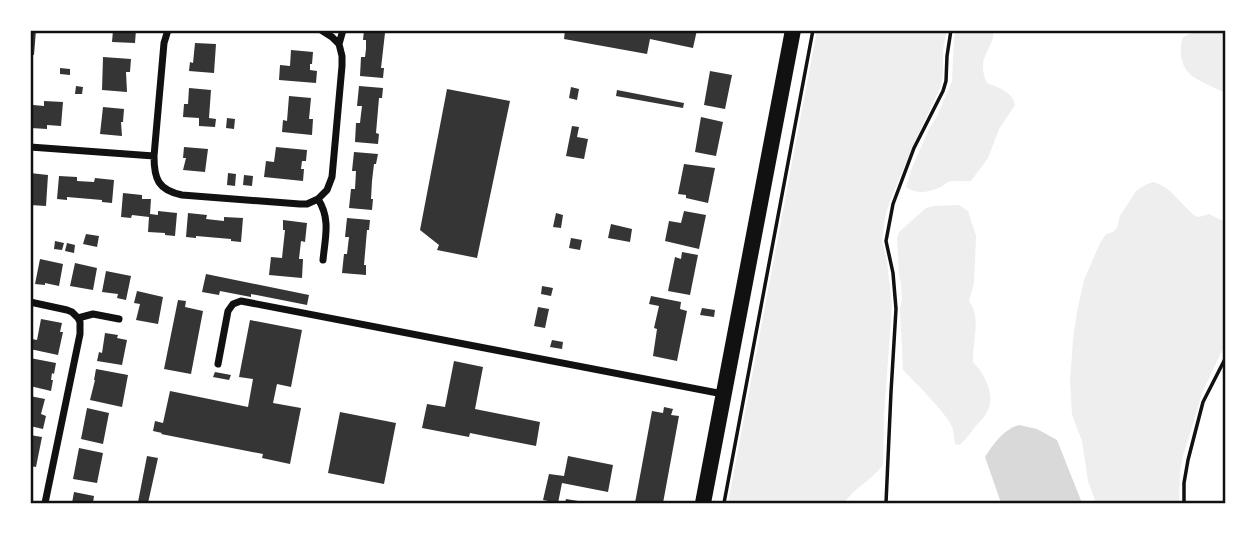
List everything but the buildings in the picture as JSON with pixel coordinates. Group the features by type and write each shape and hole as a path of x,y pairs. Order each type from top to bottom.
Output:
{"main road":[{"path":"703,503 793,30"}],"street":[{"path":"168,30 164,43 155,156 154,171 157,179 175,194 300,204 318,199 327,190 332,177 342,56 338,44 321,30"},
{"path":"338,44 343,30"},
{"path":"30,147 155,156"},
{"path":"318,199 327,216 323,260"},
{"path":"218,364 228,311 233,304 241,300 723,394"},
{"path":"30,302 67,310 76,314 80,322 80,334 45,503"},
{"path":"78,318 93,314 119,319"}],"path":[{"path":"724,503 813,30"},
{"path":"886,503 896,309 893,273 886,241 893,204 914,148 943,91 951,30"},
{"path":"1184,503 1188,460 1203,402 1225,359"}],"shaded area":[{"path":"817,30 947,30 941,86 915,141 885,217 882,241 892,305 883,465 844,503 728,503"},
{"path":"956,30 994,30 984,61 984,74 987,83 1008,93 1015,105 999,129 988,158 971,181 950,181 930,191 913,191 906,187 911,170 952,81"},
{"path":"1198,30 1225,30 1225,93 1193,76 1182,62 1183,37"},
{"path":"1153,182 1171,192 1195,216 1209,214 1225,222 1225,344 1203,391 1183,456 1179,503 1096,503 1088,481 1082,441 1072,415 1070,382 1077,312 1084,280 1100,243 1106,234 1117,228 1120,216 1136,191"},
{"path":"959,205 968,211 976,236 974,283 969,301 976,323 973,362 982,373 990,393 985,416 960,445 955,444 952,427 944,415 903,370 900,310 902,299 897,238 899,232 926,208"},
{"path":"1019,425 1037,429 1057,440 1082,503 1001,503 985,457 1004,433"}]}
